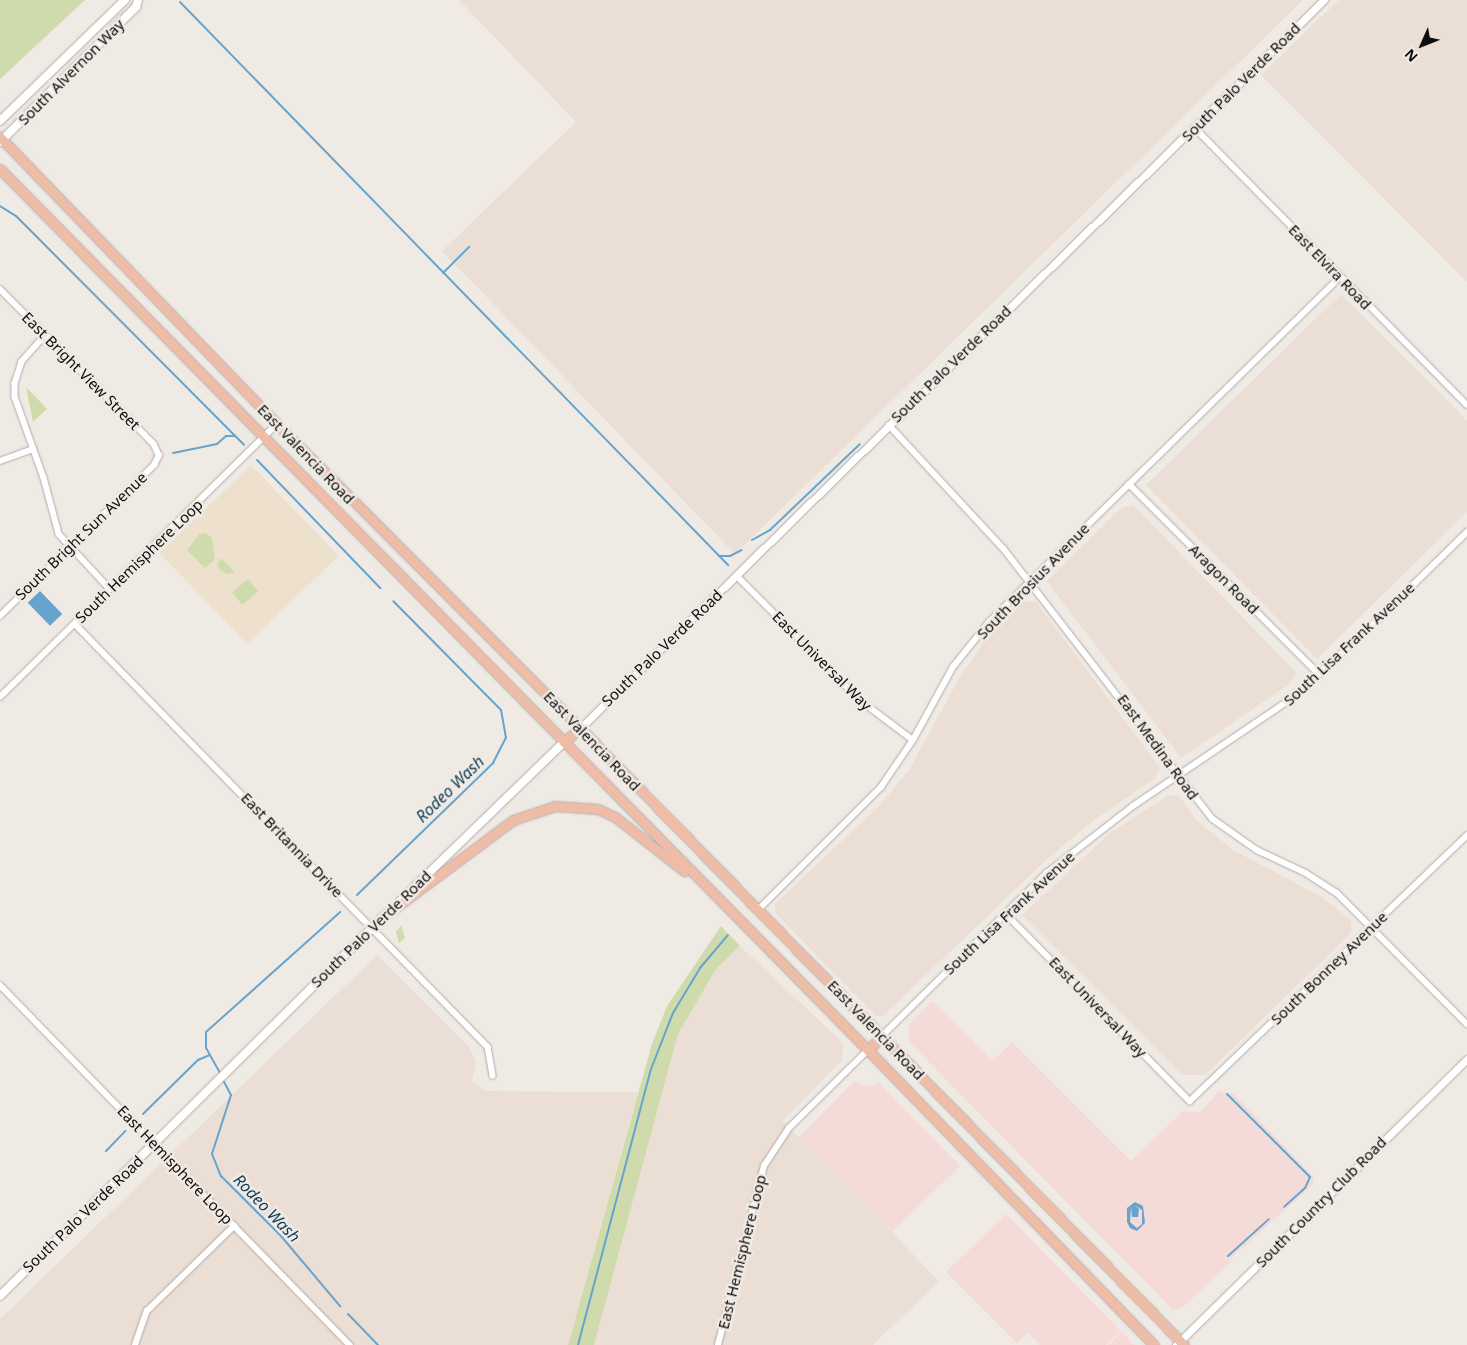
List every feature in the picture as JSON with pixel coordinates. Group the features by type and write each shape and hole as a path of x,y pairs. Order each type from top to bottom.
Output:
{"main road":[{"name":"South Alvernon Way","path":"0,121 126,0"},
{"name":"South Alvernon Way","path":"1,139 136,8 138,0"},
{"name":"East Valencia Road","path":"1,139 277,424 580,728 882,1036 1180,1344"},
{"name":"East Valencia Road","path":"0,169 868,1050 1154,1345"},
{"name":"South Palo Verde Road","path":"0,1296 372,927 580,728"},
{"path":"383,917 513,820 555,806 588,808 614,817 719,899"},
{"path":"868,1050 882,1036"}],"street":[{"name":"South Palo Verde Road","path":"580,728 1324,0"},
{"name":"East Elvira Road","path":"1195,128 1467,405"},
{"name":"South Brosius Avenue","path":"758,910 881,787 913,740 953,667 989,622 1340,277"},
{"name":"East Bright View Street","path":"0,289 154,444 161,454"},
{"path":"46,335 22,362 15,383 16,404 59,534 110,589"},
{"name":"South Hemisphere Loop","path":"0,697 265,438 277,424"},
{"name":"East Medina Road","path":"888,425 1030,582 1201,806 1228,832 1257,850 1306,873 1337,893 1373,926 1467,1024"},
{"path":"0,461 32,449"},
{"name":"South Bright Sun Avenue","path":"0,616 154,465 161,454"},
{"name":"Aragon Road","path":"1129,484 1320,674"},
{"name":"South Lisa Frank Avenue","path":"882,1036 1005,912 1088,839 1254,727 1320,674 1467,532"},
{"name":"East Universal Way","path":"737,576 860,700 913,740"},
{"name":"East Britannia Drive","path":"75,624 488,1048 493,1076"},
{"name":"South Bonney Avenue","path":"1190,1101 1467,835"},
{"name":"East Universal Way","path":"1005,912 1190,1101"},
{"name":"East Hemisphere Loop","path":"0,986 350,1345"},
{"name":"East Hemisphere Loop","path":"718,1345 764,1166 789,1128 868,1050"},
{"name":"South Country Club Road","path":"1180,1344 1467,1059"},
{"path":"135,1345 148,1311 234,1226"}],"shaded area":[{"path":"459,0 1303,0 735,554 442,251 576,122"},
{"path":"1339,0 1467,0 1467,282 1261,75"},
{"path":"1341,294 1467,421 1467,512 1317,659 1146,485"},
{"path":"251,465 339,556 247,644 160,553"},
{"path":"1133,505 1297,673 1288,685 1181,758 1047,581 1121,508"},
{"path":"1024,601 1036,602 1160,768 1155,778 1093,821 1048,858 883,1016 876,1016 775,913 775,904 879,806 909,770 961,675 985,641"},
{"path":"1169,795 1179,796 1198,822 1233,850 1320,896 1351,920 1351,933 1205,1075 1182,1075 1022,915 1110,833"},
{"path":"740,946 843,1043 842,1060 783,1121 939,1281 873,1345 594,1345 678,1034 716,969"},
{"path":"377,955 469,1047 476,1062 472,1081 486,1091 638,1092 568,1345 0,1345 0,1319"},
{"path":"932,1001 993,1061 1012,1042 1131,1161 1183,1111 1200,1112 1219,1091 1234,1094 1313,1176 1314,1184 1229,1260 1231,1262 1181,1309 1172,1309 909,1042 909,1024"},
{"path":"854,1081 868,1087 878,1082 960,1166 892,1232 799,1137"},
{"path":"1006,1214 1121,1331 1106,1345 1040,1345 1027,1333 1017,1343 946,1272"},
{"path":"1122,1332 1134,1345 1108,1345"}],"green space":[{"path":"0,0 85,0 0,79"},
{"path":"26,387 47,409 33,422"},
{"path":"205,533 212,538 215,559 205,568 187,550 199,534"},
{"path":"221,558 235,572 228,574 221,571 217,565"},
{"path":"248,579 258,591 242,605 232,592"},
{"path":"401,925 405,938 399,943 396,932"},
{"path":"721,926 740,946 716,969 678,1034 594,1345 568,1345 652,1044 667,1006"}],"water":[{"path":"40,591 62,614 50,626 28,603"},
{"path":"1135,1202 1143,1206 1145,1223 1137,1231 1130,1228 1127,1222 1127,1208","holes":["1134,1205 1142,1210 1142,1224 1137,1228 1130,1222 1131,1207 1132,1217 1138,1217 1139,1209"]}],"waterway":[{"path":"180,2 728,565"},
{"path":"0,206 16,216 244,445"},
{"path":"443,273 469,247"},
{"path":"173,453 217,444 226,436 234,436"},
{"path":"752,540 770,530 860,444"},
{"name":"Rodeo Wash","path":"257,460 380,588"},
{"path":"719,556 730,556 742,550"},
{"name":"Rodeo Wash","path":"357,895 493,763 506,738 501,710 393,601"},
{"name":"Rodeo Wash","path":"220,1073 206,1048 206,1032 340,912"},
{"path":"578,1345 651,1069 673,1013 700,968 728,935"},
{"path":"143,1114 198,1060 210,1055"},
{"name":"Rodeo Wash","path":"223,1080 231,1095 212,1154 221,1176 281,1236 340,1306"},
{"path":"1227,1094 1310,1177 1305,1188 1284,1207"},
{"path":"106,1151 125,1131"},
{"path":"1228,1256 1269,1219"},
{"name":"Rodeo Wash","path":"348,1314 378,1345"}]}
